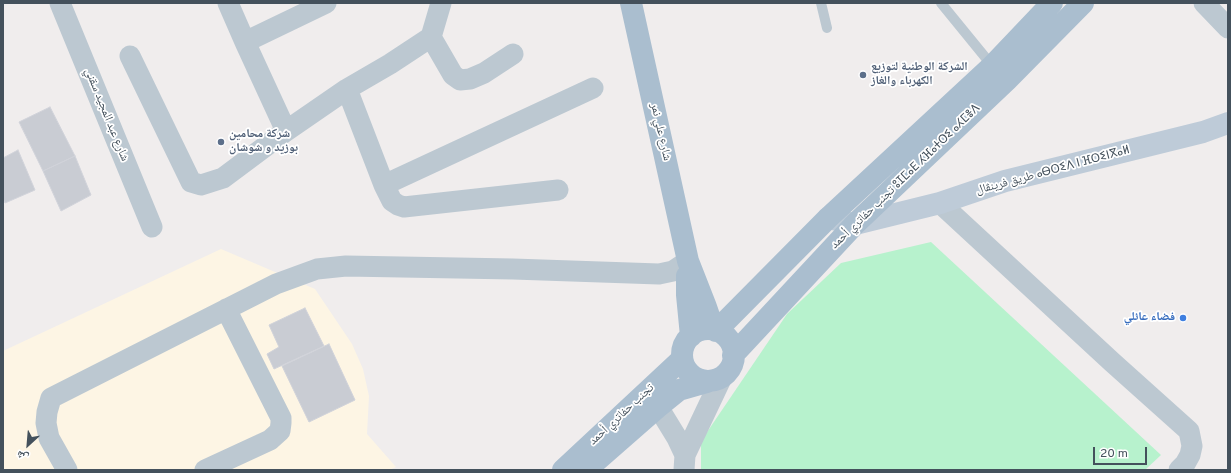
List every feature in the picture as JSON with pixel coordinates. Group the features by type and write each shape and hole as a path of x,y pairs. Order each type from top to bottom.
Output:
{"main road":[{"name":"شارع علي نمر","path":"631,3 688,261 715,331"},
{"name":"تجنب حفاتري أحمد ⵓⵊⵎⴰⴹ ⵃⴼⴰⵜⵔⵉ ⴰⵃⵎⴻⴷ","path":"733,355 855,224 1000,73 1052,3"},
{"name":"تجنب حفاتري أحمد ⵓⵊⵎⴰⴹ ⵃⴼⴰⵜⵔⵉ ⴰⵃⵎⴻⴷ","path":"715,331 828,218 1083,3"},
{"name":"طريق فرينڨال ⴰⴱⵔⵉⴷ ⵏ ⴼⵔⵉⵏⴳⴰⵍ","path":"855,224 940,203 1005,181 1203,132 1228,123"},
{"path":"828,218 855,224"},
{"name":"شارع علي نمر","path":"688,261 687,286 691,336"},
{"path":"699,331 715,331 723,334 732,347 732,364 728,371 714,379 697,379 690,374 685,367 682,359 682,350 691,336 699,331"},
{"name":"تجنب حفاتري أحمد","path":"563,470 682,359"},
{"name":"تجنب حفاتري أحمد","path":"586,470 679,390 714,379"}],"street":[{"name":"شارع عبد المجيد سقني","path":"60,3 152,227"},
{"path":"228,3 286,131"},
{"path":"245,42 326,3"},
{"path":"130,56 191,182 201,185 223,178 286,131 347,89 390,64 431,37 441,3"},
{"path":"431,37 453,75 460,80 470,79 484,73 513,54"},
{"path":"384,184 593,88"},
{"path":"347,89 384,184 392,201 398,205 404,207 558,190"},
{"path":"940,203 1189,431 1192,446 1190,455 1185,464 1179,470"},
{"path":"67,470 49,438 46,423 51,398 276,284 317,269 346,266 513,268 659,274 673,271 688,261"},
{"path":"205,470 270,440 280,431 281,418 226,309"},
{"path":"685,462 714,379"},
{"path":"658,407 677,438 685,462"}],"lane":[{"path":"821,3 827,28"},
{"path":"941,3 1000,73"}],"shaded area":[{"path":"221,249 315,289 352,344 363,369 369,396 367,434 396,467 389,470 3,470 3,351"}],"green space":[{"path":"931,242 1161,455 1145,470 701,470 701,441 787,314 841,263"}],"building":[{"path":"50,107 75,156 43,171 19,122"},
{"path":"18,150 35,190 5,203 3,198 3,158"},
{"path":"75,156 91,195 61,211 43,171"},
{"path":"305,308 324,346 274,369 267,354 279,347 269,325"},
{"path":"329,344 355,400 309,422 282,366"}],"place":[{"name":"الشركة الوطنية لتوزيع الكهرباء والغاز","path":"863,75"},
{"name":"شركة محامين بوزيد و شوشان","path":"221,142"},
{"name":"فضاء عائلي","path":"1183,318"}]}
